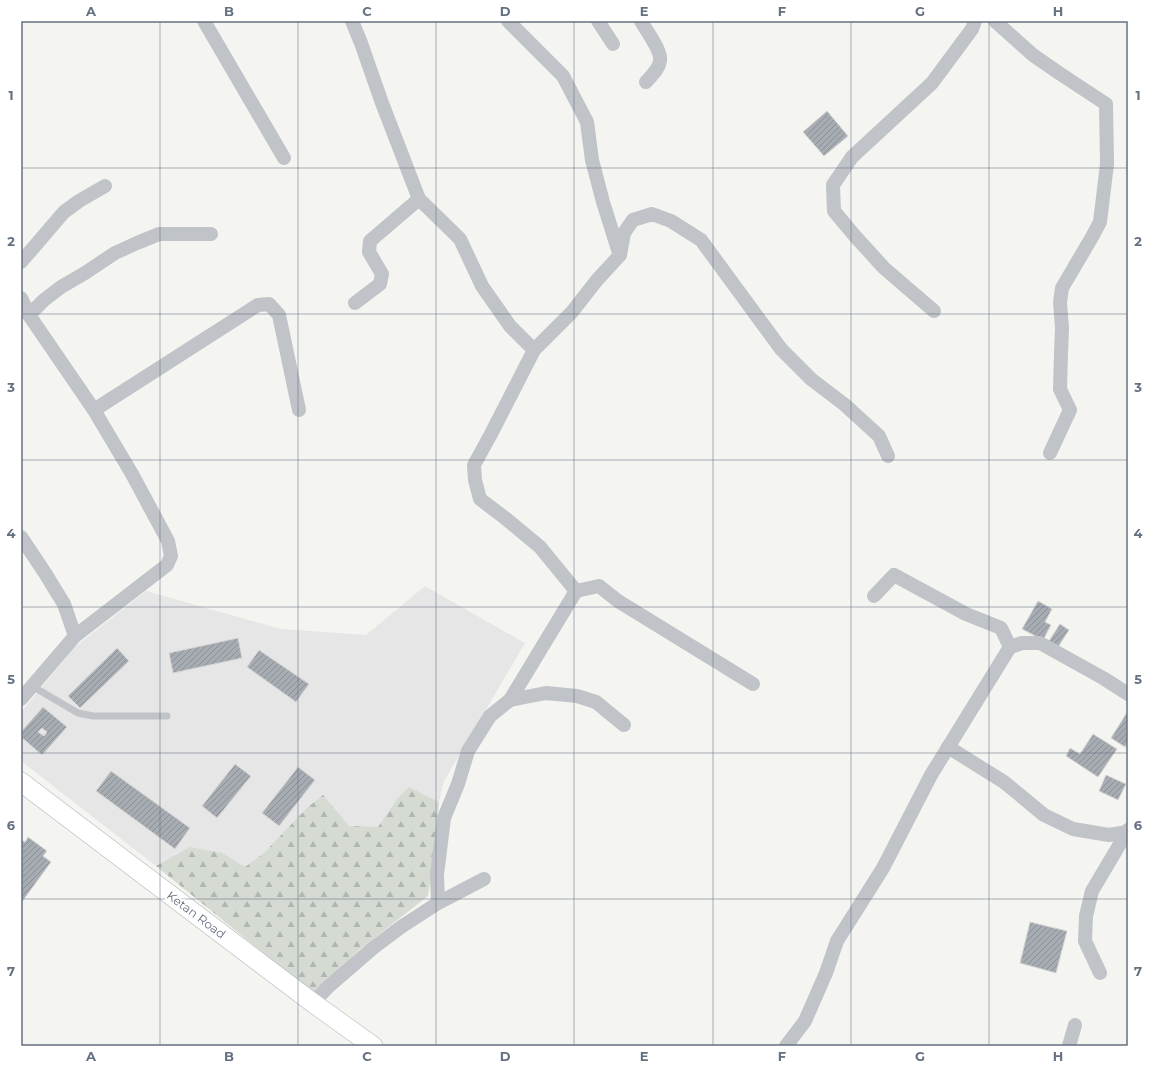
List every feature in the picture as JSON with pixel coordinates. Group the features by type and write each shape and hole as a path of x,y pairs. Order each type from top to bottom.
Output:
{"street":[{"path":"204,21 284,158"},
{"path":"352,21 419,198 460,239 482,286 510,326 534,350"},
{"path":"508,21 563,76 587,122 592,160 603,202 620,255"},
{"path":"598,21 614,44"},
{"path":"641,21 654,42 660,56 658,67 646,82"},
{"path":"934,311 884,268 834,211 833,185 852,157 932,83 972,28 975,21"},
{"path":"995,21 1038,58 1106,104 1107,164 1100,222 1062,288 1060,302 1062,328 1060,389 1070,410 1050,453"},
{"path":"21,262 64,212 104,186"},
{"path":"355,303 380,284 382,274 369,252 370,241 419,198"},
{"path":"576,591 540,548 480,498 475,480 474,465 534,350 572,312 597,280 620,255 624,232 633,220 652,214 671,221 701,240 781,349 811,379 845,405 879,436 888,456"},
{"path":"29,315 61,286 85,273 115,253 137,243 159,234 211,234"},
{"path":"21,298 29,315 94,410 132,474 168,541 171,556 167,565 75,636 21,699"},
{"path":"94,410 258,306 270,304 279,315 299,410"},
{"path":"21,537 64,604 75,636"},
{"path":"874,596 894,575 966,614 1001,628 1010,647"},
{"path":"438,902 437,875 444,818 458,784 468,751 490,716 510,700 576,591 599,586 618,601 753,684"},
{"path":"786,1046 805,1021 826,973 837,941 883,868 931,775 1010,647 1022,642 1040,643 1103,678 1128,694"},
{"path":"510,700 546,693 577,696 596,702 624,725"},
{"path":"948,747 1004,782 1044,814 1073,829 1109,835 1127,831"},
{"name":"Ketan Road","path":"21,782 313,1003 373,1046"},
{"path":"1100,973 1085,941 1086,916 1092,891 1127,831"},
{"path":"313,1003 328,986 401,926 438,902 484,879"},
{"path":"1069,1046 1075,1025"}],"lane":[{"path":"32,686 83,714 93,716 167,716"}],"shaded area":[{"path":"425,586 525,643 444,781 439,802 435,848 428,896 360,949 313,993 156,866 21,761 21,712 75,647 146,591 281,629 366,635"}],"green space":[{"path":"409,787 439,802 435,848 428,896 360,949 313,993 156,866 190,847 222,853 245,867 263,854 308,807 323,795 349,826 378,827 398,798"}],"building":[{"path":"827,111 848,136 824,156 803,132"},
{"path":"1038,601 1052,609 1045,622 1051,625 1043,640 1022,629"},
{"path":"1060,624 1069,630 1058,647 1049,641"},
{"path":"238,638 242,658 173,673 169,653"},
{"path":"117,648 129,661 80,708 68,696"},
{"path":"259,650 309,684 296,702 247,667"},
{"path":"43,707 67,727 42,755 21,737 21,732","holes":["42,728 47,732 44,736 38,732"]},
{"path":"1128,711 1128,742 1125,747 1111,738"},
{"path":"1093,734 1117,749 1098,777 1066,756 1070,748 1080,754"},
{"path":"235,764 251,776 217,818 202,806"},
{"path":"298,767 315,780 279,826 262,813"},
{"path":"111,771 190,828 175,849 96,791"},
{"path":"1106,775 1126,784 1118,800 1099,791"},
{"path":"28,837 47,851 43,856 51,862 21,903 21,840 25,842"},
{"path":"1030,922 1067,931 1056,973 1020,963"}]}
